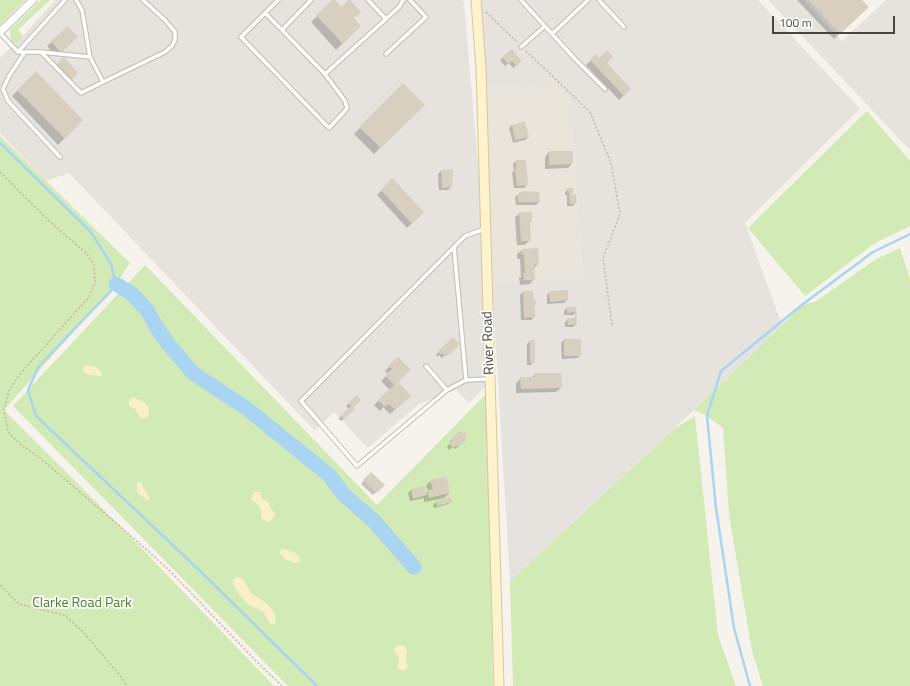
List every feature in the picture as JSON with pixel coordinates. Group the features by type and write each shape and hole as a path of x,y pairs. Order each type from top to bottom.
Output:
{"street":[{"path":"0,32 33,0"},
{"name":"River Road","path":"476,1 480,69 499,686"}],"lane":[{"path":"18,52 65,0"},
{"path":"76,0 82,10 90,57 103,82"},
{"path":"41,52 81,93 165,52 172,46 175,40 174,32 165,20 143,0"},
{"path":"265,12 325,74 345,101 347,108 329,128 241,37 265,12 278,0"},
{"path":"282,30 311,0"},
{"path":"368,0 386,19"},
{"path":"325,74 400,6 403,0"},
{"path":"386,54 426,16 410,0"},
{"path":"521,0 605,89"},
{"path":"552,34 588,0"},
{"path":"599,0 624,27"},
{"path":"521,46 545,26"},
{"path":"0,32 18,52 41,52 90,57"},
{"path":"25,52 9,76 3,89 8,101 60,157"},
{"path":"485,229 464,236 301,402 357,466 447,390 466,380 490,379"},
{"path":"454,246 466,380"},
{"path":"426,366 447,390"}],"path":[{"path":"476,1 590,112 611,163 620,214 603,258 612,325"},
{"path":"0,172 48,220 85,252 94,264 95,282 89,297 19,375 9,391 4,410 8,432 20,444 40,458 122,528 169,570 282,686"},
{"path":"0,585 20,604 64,615 82,631 115,669 127,686"}],"shaded area":[{"path":"55,0 462,0 464,2 481,199 486,386 469,403 456,390 419,404 368,448 334,412 315,431 69,173 46,181 0,133 0,58 23,36"},
{"path":"481,0 758,0 860,109 745,223 782,325 694,410 510,581 492,282 583,280 570,99 555,84 485,87"},
{"path":"768,0 804,0 842,41 886,0 910,0 910,150"},
{"path":"555,84 570,99 583,281 492,282 485,87"},
{"path":"519,392 532,392 533,412 519,413 524,554 509,555 507,404 518,403"}],"green space":[{"path":"0,0 25,0 0,25"},
{"path":"41,0 50,0 18,30 23,36 17,43 13,43 11,40 10,30"},
{"path":"867,111 910,161 910,226 875,243 805,296 748,228"},
{"name":"Clarke Road Park","path":"0,136 130,263 116,284 4,410 122,528 274,686 0,686"},
{"path":"900,248 910,279 910,686 763,686 752,651 729,515 723,428 707,416 694,410 803,304 815,302 876,259"},
{"path":"145,265 377,505 487,393 493,686 288,686 13,406"},
{"path":"695,416 718,635 736,686 513,686 510,581 674,429"}],"sand":[{"path":"86,365 96,367 101,371 102,375 86,374 82,370"},
{"path":"133,397 144,402 148,406 149,414 146,418 140,418 135,409 129,406 129,400"},
{"path":"137,481 141,483 150,498 148,501 137,493"},
{"path":"260,492 262,499 269,502 270,508 275,513 272,520 268,522 262,519 260,507 251,499 253,493"},
{"path":"281,549 294,552 300,558 299,562 295,563 285,559 280,553"},
{"path":"238,577 243,579 251,593 272,609 276,618 275,624 269,623 264,612 249,605 238,593 233,584 233,580"},
{"path":"398,645 404,646 407,650 406,658 408,667 403,671 398,667 399,660 394,649"}],"building":[{"path":"332,0 335,0 341,7 348,0 350,0 361,12 354,18 361,26 343,44 316,15"},
{"path":"809,0 862,0 869,7 840,34"},
{"path":"68,26 78,37 61,53 51,41"},
{"path":"512,49 522,61 516,66 512,61 508,64 502,57"},
{"path":"607,50 613,57 607,63 631,89 624,96 590,60 596,54 599,58"},
{"path":"64,57 78,73 72,80 57,64"},
{"path":"36,71 83,120 65,139 17,90"},
{"path":"403,83 425,105 381,148 359,127"},
{"path":"525,121 529,137 515,140 512,125"},
{"path":"549,151 573,151 573,164 549,165"},
{"path":"516,160 526,160 528,185 517,186 515,168"},
{"path":"453,169 452,187 442,188 441,170"},
{"path":"392,178 424,212 412,224 381,190"},
{"path":"567,188 573,188 573,195 576,194 577,203 570,204 569,192 568,193"},
{"path":"522,191 539,192 540,202 518,202 518,193 522,193"},
{"path":"519,212 532,212 532,222 530,222 531,241 521,241"},
{"path":"538,248 539,264 534,265 535,280 524,280 524,254 522,254 521,249"},
{"path":"568,290 568,300 550,302 549,291"},
{"path":"523,291 533,291 534,300 536,300 536,305 534,305 535,317 524,318"},
{"path":"567,307 576,307 577,324 568,325 567,318 575,318 575,312 567,313"},
{"path":"453,337 460,344 450,354 449,353 445,356 443,353 441,355 438,351"},
{"path":"564,339 581,339 581,356 564,356"},
{"path":"530,340 535,340 535,363 530,363"},
{"path":"398,357 411,370 398,382 411,396 395,410 389,404 385,407 378,400 394,385 385,375 392,369 388,366"},
{"path":"535,373 561,373 562,388 521,389 520,377 535,377"},
{"path":"357,395 361,400 354,407 355,409 344,419 341,416 351,406 348,403"},
{"path":"460,430 463,434 465,432 467,435 465,437 467,439 459,447 457,445 453,448 449,443"},
{"path":"371,472 385,485 377,493 363,480"},
{"path":"446,476 450,493 429,498 427,490 433,489 430,480"},
{"path":"425,486 427,495 413,499 411,489"},
{"path":"451,497 452,502 437,506 436,501"}],"waterway":[{"path":"0,143 90,231 111,264 116,284 39,366 28,390 36,416 198,569 317,686"},
{"path":"750,686 734,628 716,508 707,416 721,371 803,304 873,252 910,234"},
{"path":"116,284 132,294 147,310 159,331 193,373 246,408 329,475 343,494 374,521 414,567"}]}
